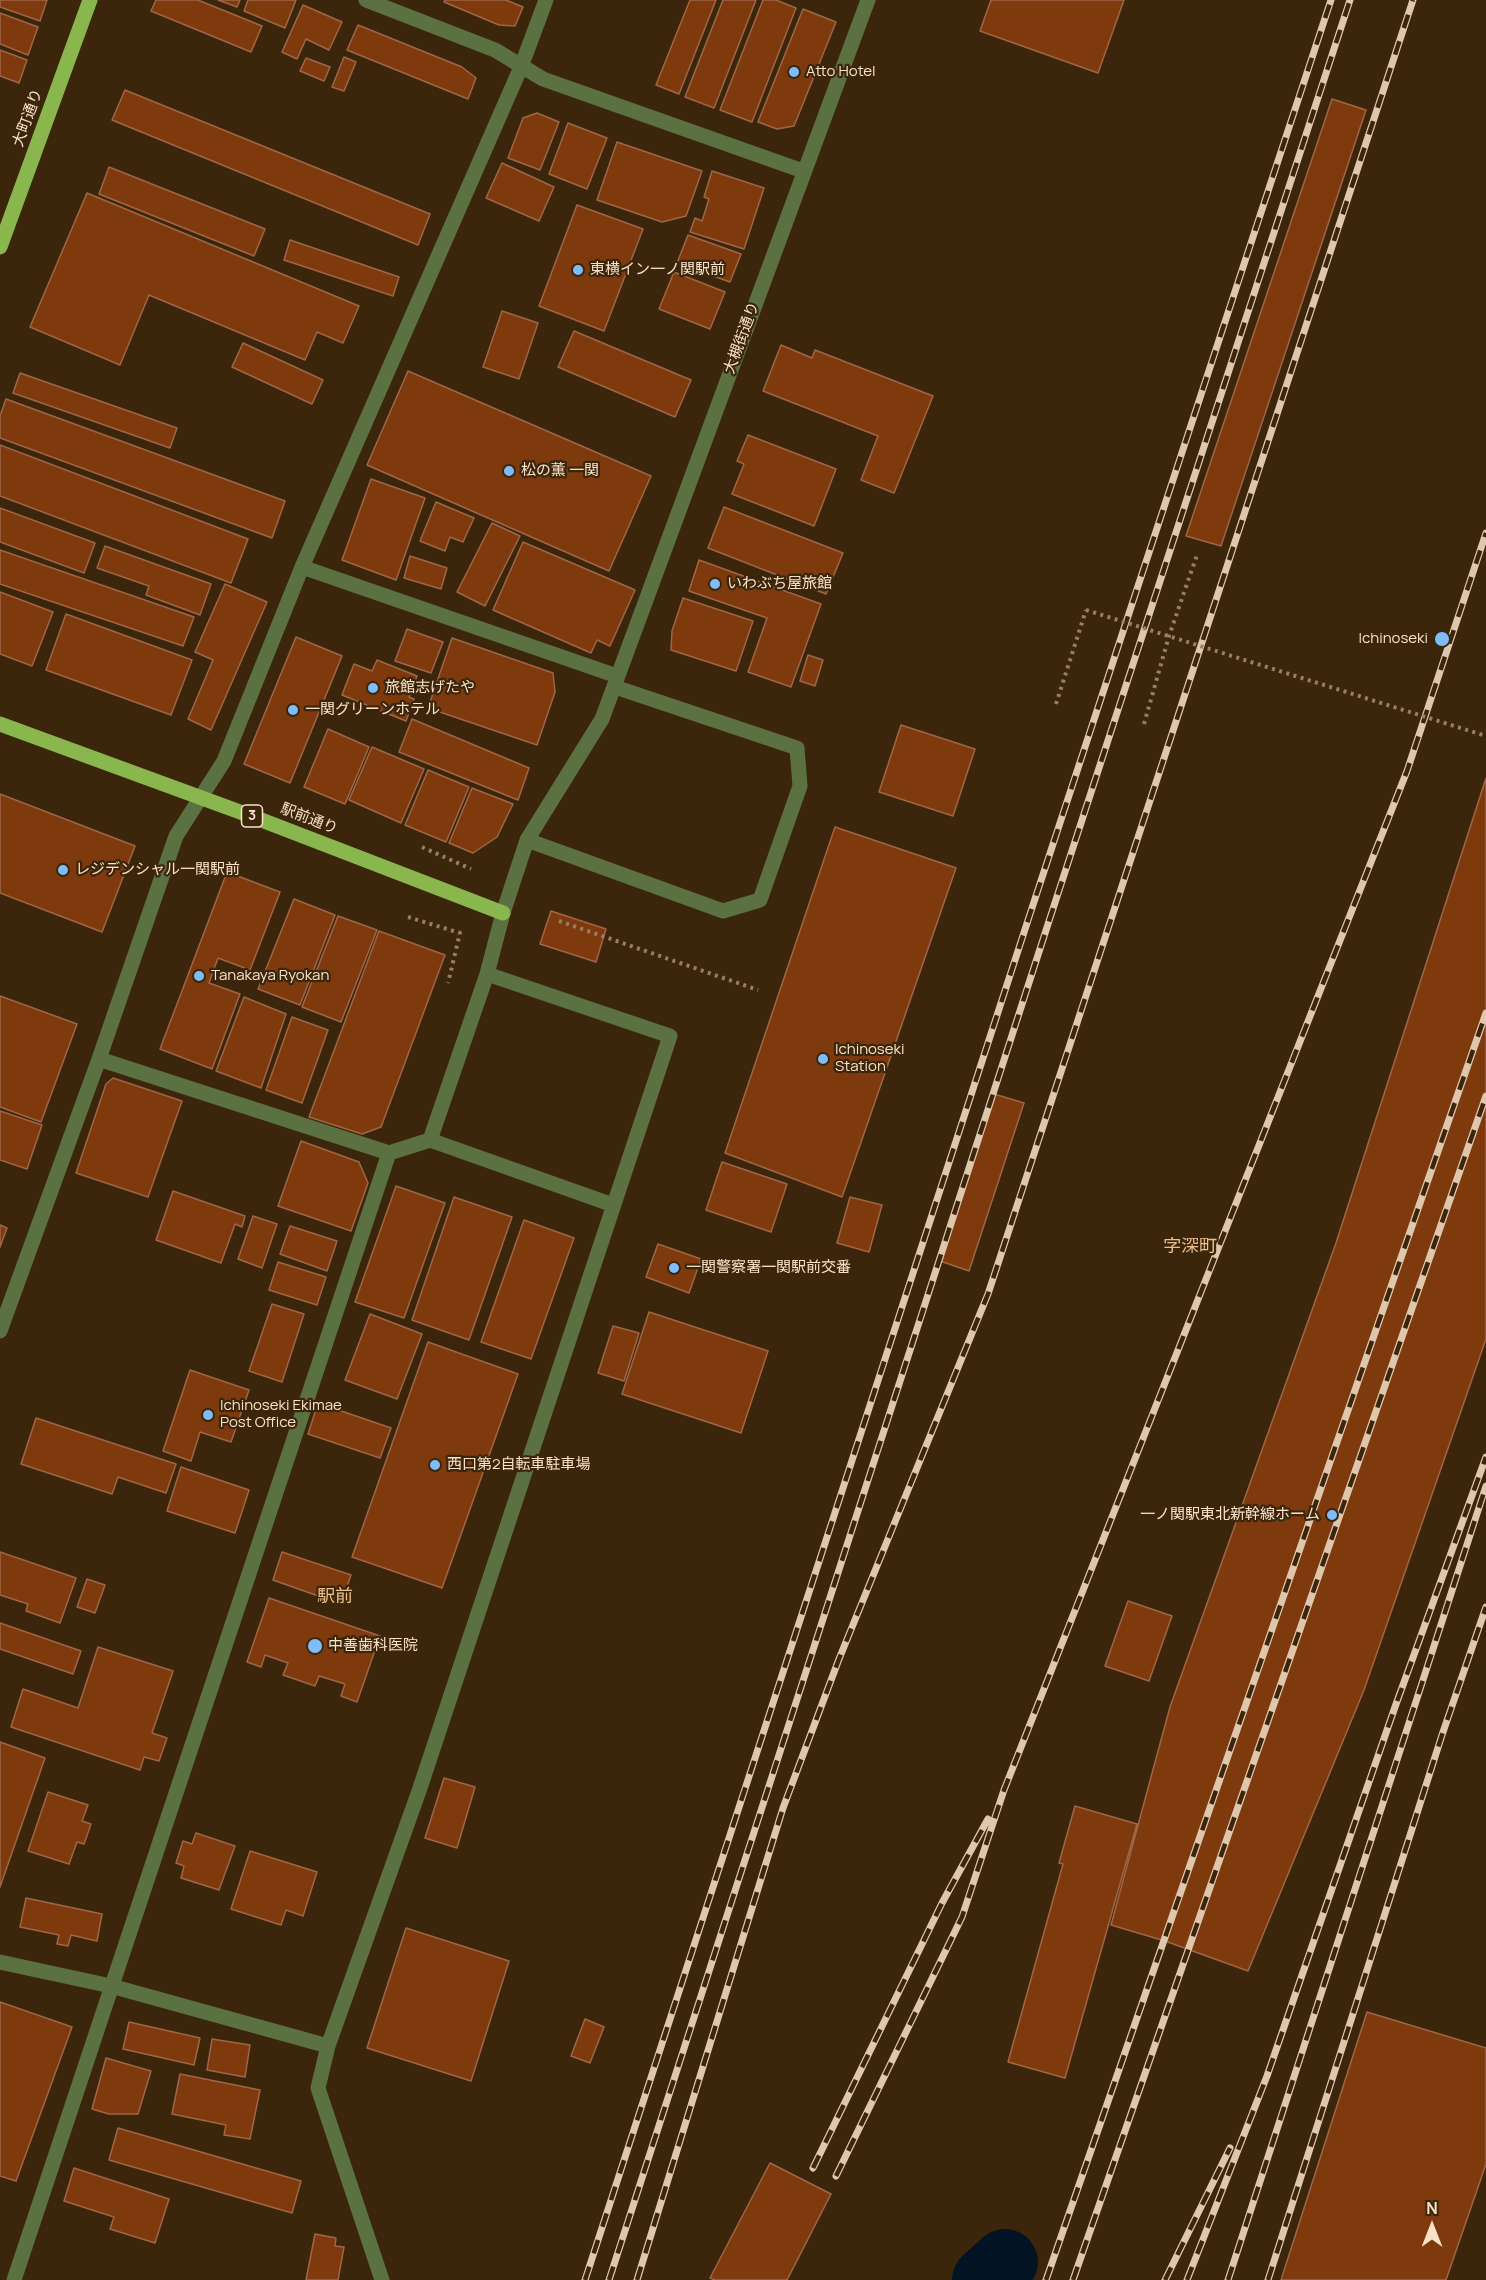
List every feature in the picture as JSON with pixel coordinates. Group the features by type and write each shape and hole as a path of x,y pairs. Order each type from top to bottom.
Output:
{"main road":[{"name":"大町通り","path":"0,248 90,0"},
{"name":"駅前通り","path":"0,724 200,797 503,913"}],"street":[{"path":"366,0 495,51 543,80 803,171"},
{"path":"0,1331 99,1059 176,836 224,761 302,567 521,67 546,0"},
{"name":"大槻街通り","path":"430,1140 487,974 503,913 527,840 602,719 868,0"},
{"path":"302,567 797,748 800,786 760,900 723,911 527,840"},
{"path":"382,2280 318,2088 328,2046 419,1791 670,1036 487,974"},
{"path":"99,1059 389,1153 430,1140 613,1205"},
{"path":"14,2280 389,1153"},
{"path":"0,1962 111,1986 328,2046"}],"path":[{"path":"1144,724 1169,636 1197,555"},
{"path":"1056,704 1086,610 1486,736"},
{"path":"422,846 474,871"},
{"path":"408,917 460,933 448,983"},
{"path":"559,921 758,990"}],"building":[{"path":"0,0 47,0 40,21 0,7"},
{"path":"156,0 198,0 262,26 251,52 151,11"},
{"path":"218,0 240,0 237,7"},
{"path":"248,0 296,0 285,28 244,11"},
{"path":"445,0 506,0 523,7 515,26 499,25 444,2"},
{"path":"690,0 716,0 679,94 656,85"},
{"path":"723,0 756,0 714,108 685,97"},
{"path":"763,0 776,0 796,8 752,122 720,110"},
{"path":"991,0 1124,0 1098,73 980,31"},
{"path":"303,5 342,22 329,50 306,39 297,59 282,52"},
{"path":"803,9 836,22 794,126 777,129 758,122"},
{"path":"0,13 38,27 28,55 0,44"},
{"path":"358,25 462,67 476,78 468,99 347,50"},
{"path":"0,50 27,60 19,83 0,76"},
{"path":"344,57 356,62 344,91 332,87"},
{"path":"306,58 330,67 324,81 300,71"},
{"path":"125,90 430,214 418,245 112,120"},
{"path":"1332,99 1366,110 1221,546 1186,536"},
{"path":"537,113 559,122 540,170 508,158 523,118"},
{"path":"568,123 607,138 587,189 549,174"},
{"path":"617,142 702,171 686,216 662,222 597,200"},
{"path":"502,163 554,187 539,221 486,198"},
{"path":"109,167 265,229 254,256 99,194"},
{"path":"712,171 764,188 744,249 690,232 695,218 702,221 709,199 704,197"},
{"path":"87,193 359,306 343,343 317,332 305,360 149,295 120,365 30,327"},
{"path":"577,205 643,229 604,331 539,306"},
{"path":"688,235 741,254 730,282 677,263"},
{"path":"290,240 399,277 393,296 284,260"},
{"path":"674,272 725,292 710,329 659,309"},
{"path":"502,311 538,323 519,379 483,367"},
{"path":"574,331 691,380 675,417 558,367"},
{"path":"243,343 323,380 312,404 232,367"},
{"path":"781,345 812,358 815,350 933,396 894,493 861,480 878,436 763,391"},
{"name":"松の薫 一関","path":"408,371 651,476 609,571 367,465"},
{"path":"20,373 177,428 170,448 13,393"},
{"path":"6,399 285,501 272,538 0,438 0,416"},
{"path":"748,435 836,469 814,526 732,494 744,464 737,461"},
{"path":"0,445 248,539 231,583 0,496"},
{"path":"371,479 425,498 396,580 342,560"},
{"path":"436,502 474,518 463,542 450,537 445,551 420,541"},
{"path":"724,507 843,553 826,594 708,548"},
{"path":"0,508 95,543 84,573 0,542"},
{"path":"492,523 520,536 485,606 457,592"},
{"path":"523,542 635,590 610,646 597,640 591,653 493,610"},
{"path":"105,546 211,584 200,615 146,595 149,586 97,568"},
{"path":"0,550 194,617 183,646 0,584"},
{"path":"410,556 447,568 441,589 404,578"},
{"path":"699,560 821,604 791,687 748,672 767,618 689,591"},
{"path":"225,584 267,602 211,730 188,719 213,660 195,652"},
{"path":"0,592 53,612 32,666 0,654"},
{"path":"683,598 753,621 736,671 671,650 672,631"},
{"path":"66,614 192,660 171,715 46,670"},
{"path":"407,629 443,642 431,673 395,661"},
{"name":"一関グリーンホテル","path":"296,637 342,656 290,783 244,764"},
{"path":"452,638 553,673 555,692 537,745 428,708"},
{"path":"808,655 823,660 815,686 800,681"},
{"path":"377,660 417,676 409,697 414,699 406,721 342,695 354,664 372,671"},
{"path":"412,719 529,768 518,800 399,752"},
{"path":"901,725 975,749 953,816 879,792"},
{"path":"328,729 369,747 345,804 304,787"},
{"path":"372,747 424,769 401,823 349,800"},
{"path":"428,770 469,787 446,842 405,825"},
{"name":"一ノ関駅東北新幹線ホーム","path":"1486,778 1486,1339 1364,1690 1248,1971 1165,1941 1111,1925 1170,1707 1336,1243"},
{"path":"472,788 513,804 497,837 473,853 449,843"},
{"name":"レジデンシャル一関駅前","path":"0,794 135,846 102,932 0,893"},
{"name":"Ichinoseki Station","path":"835,827 956,868 842,1197 725,1153"},
{"name":"Tanakaya Ryokan","path":"227,872 280,892 250,970 218,958 209,983 240,994 212,1069 160,1049"},
{"path":"294,899 335,915 300,1005 258,989"},
{"path":"551,911 606,929 596,962 540,944"},
{"path":"338,916 377,930 341,1022 302,1007"},
{"path":"379,931 445,955 381,1127 362,1134 309,1117"},
{"path":"0,996 77,1024 41,1122 0,1107"},
{"path":"244,997 286,1014 261,1088 216,1071"},
{"path":"292,1017 328,1030 302,1103 266,1090"},
{"path":"113,1078 182,1101 148,1197 76,1173 106,1084"},
{"path":"994,1094 1024,1103 969,1271 940,1261"},
{"path":"0,1111 42,1125 27,1169 0,1160"},
{"path":"301,1141 359,1162 368,1183 351,1231 278,1206"},
{"path":"722,1162 787,1184 771,1232 706,1210"},
{"path":"396,1186 445,1203 404,1318 355,1302"},
{"path":"173,1191 245,1216 242,1227 235,1224 221,1263 156,1240"},
{"path":"454,1197 512,1217 469,1340 412,1320"},
{"path":"850,1197 882,1205 869,1252 837,1243"},
{"path":"253,1216 277,1224 262,1268 238,1259"},
{"path":"524,1220 574,1238 531,1359 481,1342"},
{"path":"0,1225 7,1228 0,1247"},
{"path":"290,1226 337,1241 327,1271 280,1254"},
{"name":"一関警察署一関駅前交番","path":"658,1244 701,1259 689,1293 646,1277"},
{"path":"278,1262 326,1277 317,1305 269,1290"},
{"path":"272,1304 304,1314 282,1382 249,1371"},
{"path":"649,1312 768,1351 741,1433 622,1394"},
{"path":"370,1314 422,1334 397,1399 345,1380"},
{"path":"613,1326 639,1333 624,1381 598,1373"},
{"name":"西口第2自転車駐車場","path":"428,1342 518,1374 442,1588 352,1557"},
{"path":"190,1370 249,1390 231,1442 200,1432 191,1461 163,1451"},
{"path":"318,1403 391,1428 380,1458 308,1434"},
{"path":"36,1418 176,1464 166,1493 118,1477 112,1494 21,1464"},
{"path":"181,1467 249,1490 235,1533 167,1511"},
{"path":"0,1552 76,1578 60,1623 26,1611 28,1604 0,1595"},
{"path":"282,1552 351,1575 341,1604 273,1580"},
{"path":"87,1579 105,1585 95,1613 77,1607"},
{"name":"中善歯科医院","path":"269,1598 380,1636 357,1702 341,1696 345,1684 319,1676 315,1686 283,1675 288,1663 265,1655 261,1667 247,1662"},
{"path":"1128,1601 1172,1616 1149,1681 1105,1666"},
{"path":"0,1623 81,1651 73,1674 0,1649"},
{"path":"98,1647 173,1671 152,1733 167,1738 159,1761 144,1757 140,1770 11,1727 23,1689 78,1708"},
{"path":"0,1742 45,1758 0,1887"},
{"path":"444,1778 475,1787 457,1848 425,1838"},
{"path":"48,1792 88,1805 82,1821 91,1824 84,1844 77,1842 69,1864 28,1851"},
{"path":"1075,1806 1137,1824 1065,2078 1008,2062 1063,1864 1059,1863"},
{"path":"196,1833 235,1846 219,1890 181,1878 184,1866 176,1863 183,1841 192,1844"},
{"path":"250,1851 317,1872 303,1916 286,1910 281,1925 231,1909"},
{"path":"26,1898 102,1914 97,1941 71,1935 68,1946 57,1944 59,1935 20,1927"},
{"path":"406,1928 509,1961 471,2081 367,2048"},
{"path":"0,2002 72,2027 16,2181 0,2176"},
{"path":"1367,2012 1486,2048 1486,2164 1446,2280 1281,2280"},
{"path":"585,2019 604,2027 590,2063 571,2056"},
{"path":"129,2022 200,2038 194,2065 123,2049"},
{"path":"212,2039 250,2045 245,2077 207,2070"},
{"path":"106,2058 151,2071 138,2114 109,2114 92,2109"},
{"path":"180,2074 260,2090 250,2139 224,2135 226,2125 172,2114"},
{"path":"118,2128 301,2181 292,2213 109,2160"},
{"path":"770,2163 831,2194 787,2280 715,2280 710,2278"},
{"path":"74,2168 169,2199 155,2243 110,2229 114,2217 64,2201"},
{"path":"315,2234 336,2238 335,2246 344,2247 338,2280 306,2280"}],"waterway":[{"path":"985,2280 1005,2262"}],"railway":[{"path":"585,2280 1030,914 1331,0"},
{"path":"609,2280 1350,0"},
{"path":"637,2280 783,1808 839,1659 988,1294 1413,0"},
{"path":"836,2176 962,1917 1004,1790 1407,771 1486,533"},
{"path":"1046,2280 1486,1013"},
{"path":"1073,2280 1486,1096"},
{"path":"1187,2280 1267,2076 1395,1707 1486,1457"},
{"path":"1228,2280 1486,1486"},
{"path":"1268,2280 1442,1735 1486,1607"},
{"path":"813,2168 942,1903 988,1819"},
{"path":"1165,2280 1230,2148"}],"place":[{"name":"Atto Hotel","path":"794,72"},
{"name":"東横イン一ノ関駅前","path":"578,270"},
{"name":"松の薫 一関","path":"509,471"},
{"name":"いわぶち屋旅館","path":"715,584"},
{"name":"Ichinoseki","path":"1442,639"},
{"name":"旅館志げたや","path":"373,688"},
{"name":"一関グリーンホテル","path":"293,710"},
{"name":"レジデンシャル一関駅前","path":"63,870"},
{"name":"Tanakaya Ryokan","path":"199,976"},
{"name":"Ichinoseki Station","path":"823,1059"},
{"name":"一関警察署一関駅前交番","path":"674,1268"},
{"name":"Ichinoseki Ekimae Post Office","path":"208,1415"},
{"name":"西口第2自転車駐車場","path":"435,1465"},
{"name":"一ノ関駅東北新幹線ホーム","path":"1332,1515"},
{"name":"中善歯科医院","path":"315,1646"}],"district":[{"name":"字深町","path":"1190,1247"},
{"name":"駅前","path":"335,1597"}]}
